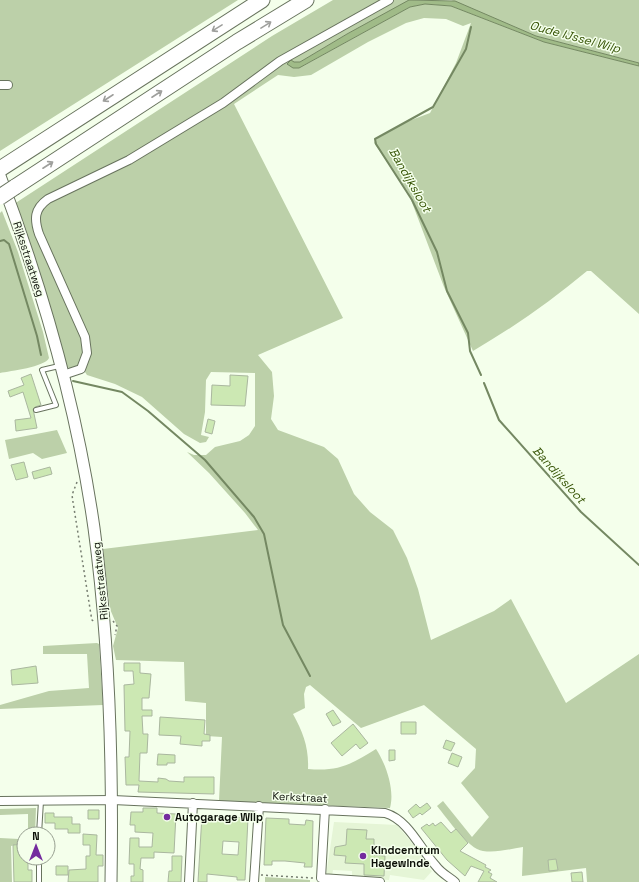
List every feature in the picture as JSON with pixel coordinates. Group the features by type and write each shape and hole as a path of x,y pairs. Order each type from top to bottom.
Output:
{"highway":[{"path":"2,170 262,0"},
{"path":"0,197 237,42 306,0"}],"main road":[{"name":"Rijksstraatweg","path":"2,170 33,268 62,370 88,490 101,587 110,697 113,800 111,882"}],"street":[{"path":"62,370 81,369 86,359 87,346 78,319 39,234 35,220 40,206 48,199 129,160 223,103 280,60 389,0"},
{"path":"0,801 113,800"},
{"name":"Kerkstraat","path":"113,800 385,812 394,816 402,823 436,866 455,882"},
{"path":"189,882 193,803"},
{"path":"255,878 259,806"},
{"path":"325,809 320,879 380,882"}],"lane":[{"path":"36,410 56,405 42,370 62,370"},
{"path":"39,826 41,800"},
{"path":"39,866 39,882"}],"path":[{"path":"83,557 92,620 97,622"},
{"path":"255,878 320,879"},
{"path":"312,882 320,879"}],"shaded area":[{"path":"0,0 238,0 0,151"},
{"path":"333,0 385,0 130,157 62,191 34,213 79,327 85,351 81,366 70,369 64,364 14,204 272,36"},
{"path":"394,0 411,0 347,34 300,62 287,63 303,66 410,7 425,4 451,6 544,42 639,66 639,314 591,271 587,271 532,313 473,351 444,287 408,192 374,143 375,140 406,122 430,113 456,63 471,23 463,26 446,19 424,18 406,23 368,42 311,75 294,77 278,75 234,104 343,318 258,355 272,372 274,396 271,419 278,430 324,447 338,459 354,494 370,512 393,530 407,558 418,589 431,640 494,611 511,599 566,703 639,654 639,882 587,882 586,868 522,876 523,847 493,852 483,851 471,845 464,839 437,806 443,801 472,837 489,817 461,783 475,768 476,749 424,705 361,728 310,685 306,687 304,694 305,708 293,714 305,740 308,769 319,770 344,766 376,749 389,777 391,793 390,808 219,801 222,737 206,736 206,703 185,701 184,662 116,660 113,646 118,628 110,609 103,549 258,530 245,513 209,473 187,452 194,455 206,455 215,447 240,441 249,435 255,426 255,373 211,372 206,380 205,412 201,435 209,437 206,442 200,443 184,434 142,397 115,384 87,375 85,372 88,356 46,247 37,217 47,203 80,187 275,67"},
{"path":"409,0 455,1 536,36 639,63 639,66 544,42 451,6 425,4 410,7 299,68 293,68 287,64 291,60 294,62 300,62"},
{"path":"451,0 639,0 639,63 536,36"},
{"path":"2,211 18,252 43,332 49,358 41,364 0,373 0,213"},
{"path":"57,430 67,453 42,459 33,453 9,459 5,440"},
{"path":"99,644 103,705 0,709 0,705 49,691 89,688 87,654 43,654 43,646"},
{"path":"36,808 35,826 28,826 28,814 0,815 0,809"},
{"path":"334,822 397,825 426,860 427,866 432,871 424,880 390,875 389,880 352,877 352,871 333,870 332,876 326,876"},
{"path":"0,838 16,839 16,845 11,846 12,882 0,882"},
{"path":"265,877 310,880 310,882 265,882"}],"building":[{"path":"31,374 41,405 33,409 37,428 16,431 15,420 31,418 23,392 10,397 8,391 24,385 21,378"},
{"path":"230,375 248,376 245,406 211,405 212,385 230,386"},
{"path":"208,419 215,421 212,434 205,432"},
{"path":"24,462 28,477 16,480 11,465"},
{"path":"50,467 52,474 34,479 32,472"},
{"path":"124,663 140,663 140,673 151,674 149,698 142,698 142,710 152,710 152,716 142,716 143,734 148,734 147,753 140,753 139,781 158,782 158,778 169,781 184,782 184,777 214,777 214,794 138,792 139,785 126,785 125,757 129,757 130,731 125,731 124,685 134,684 133,671 124,671"},
{"path":"36,666 38,683 12,685 11,670"},
{"path":"333,710 341,722 333,726 326,714"},
{"path":"160,717 205,720 204,734 210,735 210,741 202,741 202,746 180,744 181,736 159,735"},
{"path":"401,722 416,722 416,734 401,734"},
{"path":"353,724 368,743 360,749 356,744 342,756 331,743"},
{"path":"446,740 455,743 451,751 443,748"},
{"path":"389,750 395,750 395,760 389,761"},
{"path":"452,753 462,757 458,767 448,763"},
{"path":"158,754 175,755 175,763 157,765"},
{"path":"427,803 431,808 422,815 420,813 413,818 408,811 416,804 420,808"},
{"path":"143,808 157,808 157,813 176,814 174,853 154,852 154,858 141,858 140,869 143,870 143,882 131,882 131,876 134,876 134,864 129,864 130,838 139,838 139,847 152,847 153,833 135,832 135,825 130,825 131,812 143,812"},
{"path":"88,810 99,810 99,819 88,819"},
{"path":"45,813 54,813 54,817 72,817 72,824 80,824 80,833 68,833 68,829 56,829 55,823 45,823"},
{"path":"202,815 248,818 245,880 237,880 237,877 207,874 207,882 198,882","holes":["223,841 239,842 238,855 222,854"]},
{"path":"266,818 289,819 289,824 305,825 306,820 313,821 312,867 304,867 305,863 285,861 272,861 272,865 264,865"},
{"path":"441,822 451,833 456,829 468,843 460,851 486,865 485,867 491,870 488,872 492,874 490,878 497,882 478,882 484,871 471,866 465,876 447,860 421,828 427,824 429,826 433,823 435,826"},
{"path":"347,829 367,830 366,839 374,839 374,855 385,856 384,876 364,875 364,864 345,863 346,856 334,855 335,847 346,845"},
{"path":"83,834 97,835 96,855 103,855 103,866 98,866 98,882 68,882 69,870 86,869 86,856 90,856 90,845 83,845"},
{"path":"13,845 16,845 16,866 28,866 28,870 32,870 32,882 14,882"},
{"path":"172,856 182,856 181,882 168,882 169,871 172,871"},
{"path":"556,859 558,870 549,871 548,860"},
{"path":"56,866 68,866 68,875 56,875"},
{"path":"582,872 583,882 572,882 571,873"}],"waterway":[{"name":"Bandijksloot","path":"471,27 466,49 433,107 375,139 376,144 412,200 437,252 447,291 468,333 470,351 481,375"},
{"path":"0,241 4,240 9,244 37,336 41,355"},
{"path":"73,381 122,392 148,411 205,460 254,517 264,534 283,625 310,676"},
{"name":"Bandijksloot","path":"484,383 499,420 581,512 639,565"}],"place":[{"name":"Autogarage Wilp","path":"167,817"},
{"name":"Kindcentrum Hagewinde","path":"363,856"}],"water label":[{"name":"Oude IJssel Wilp","path":"575,37"}]}
